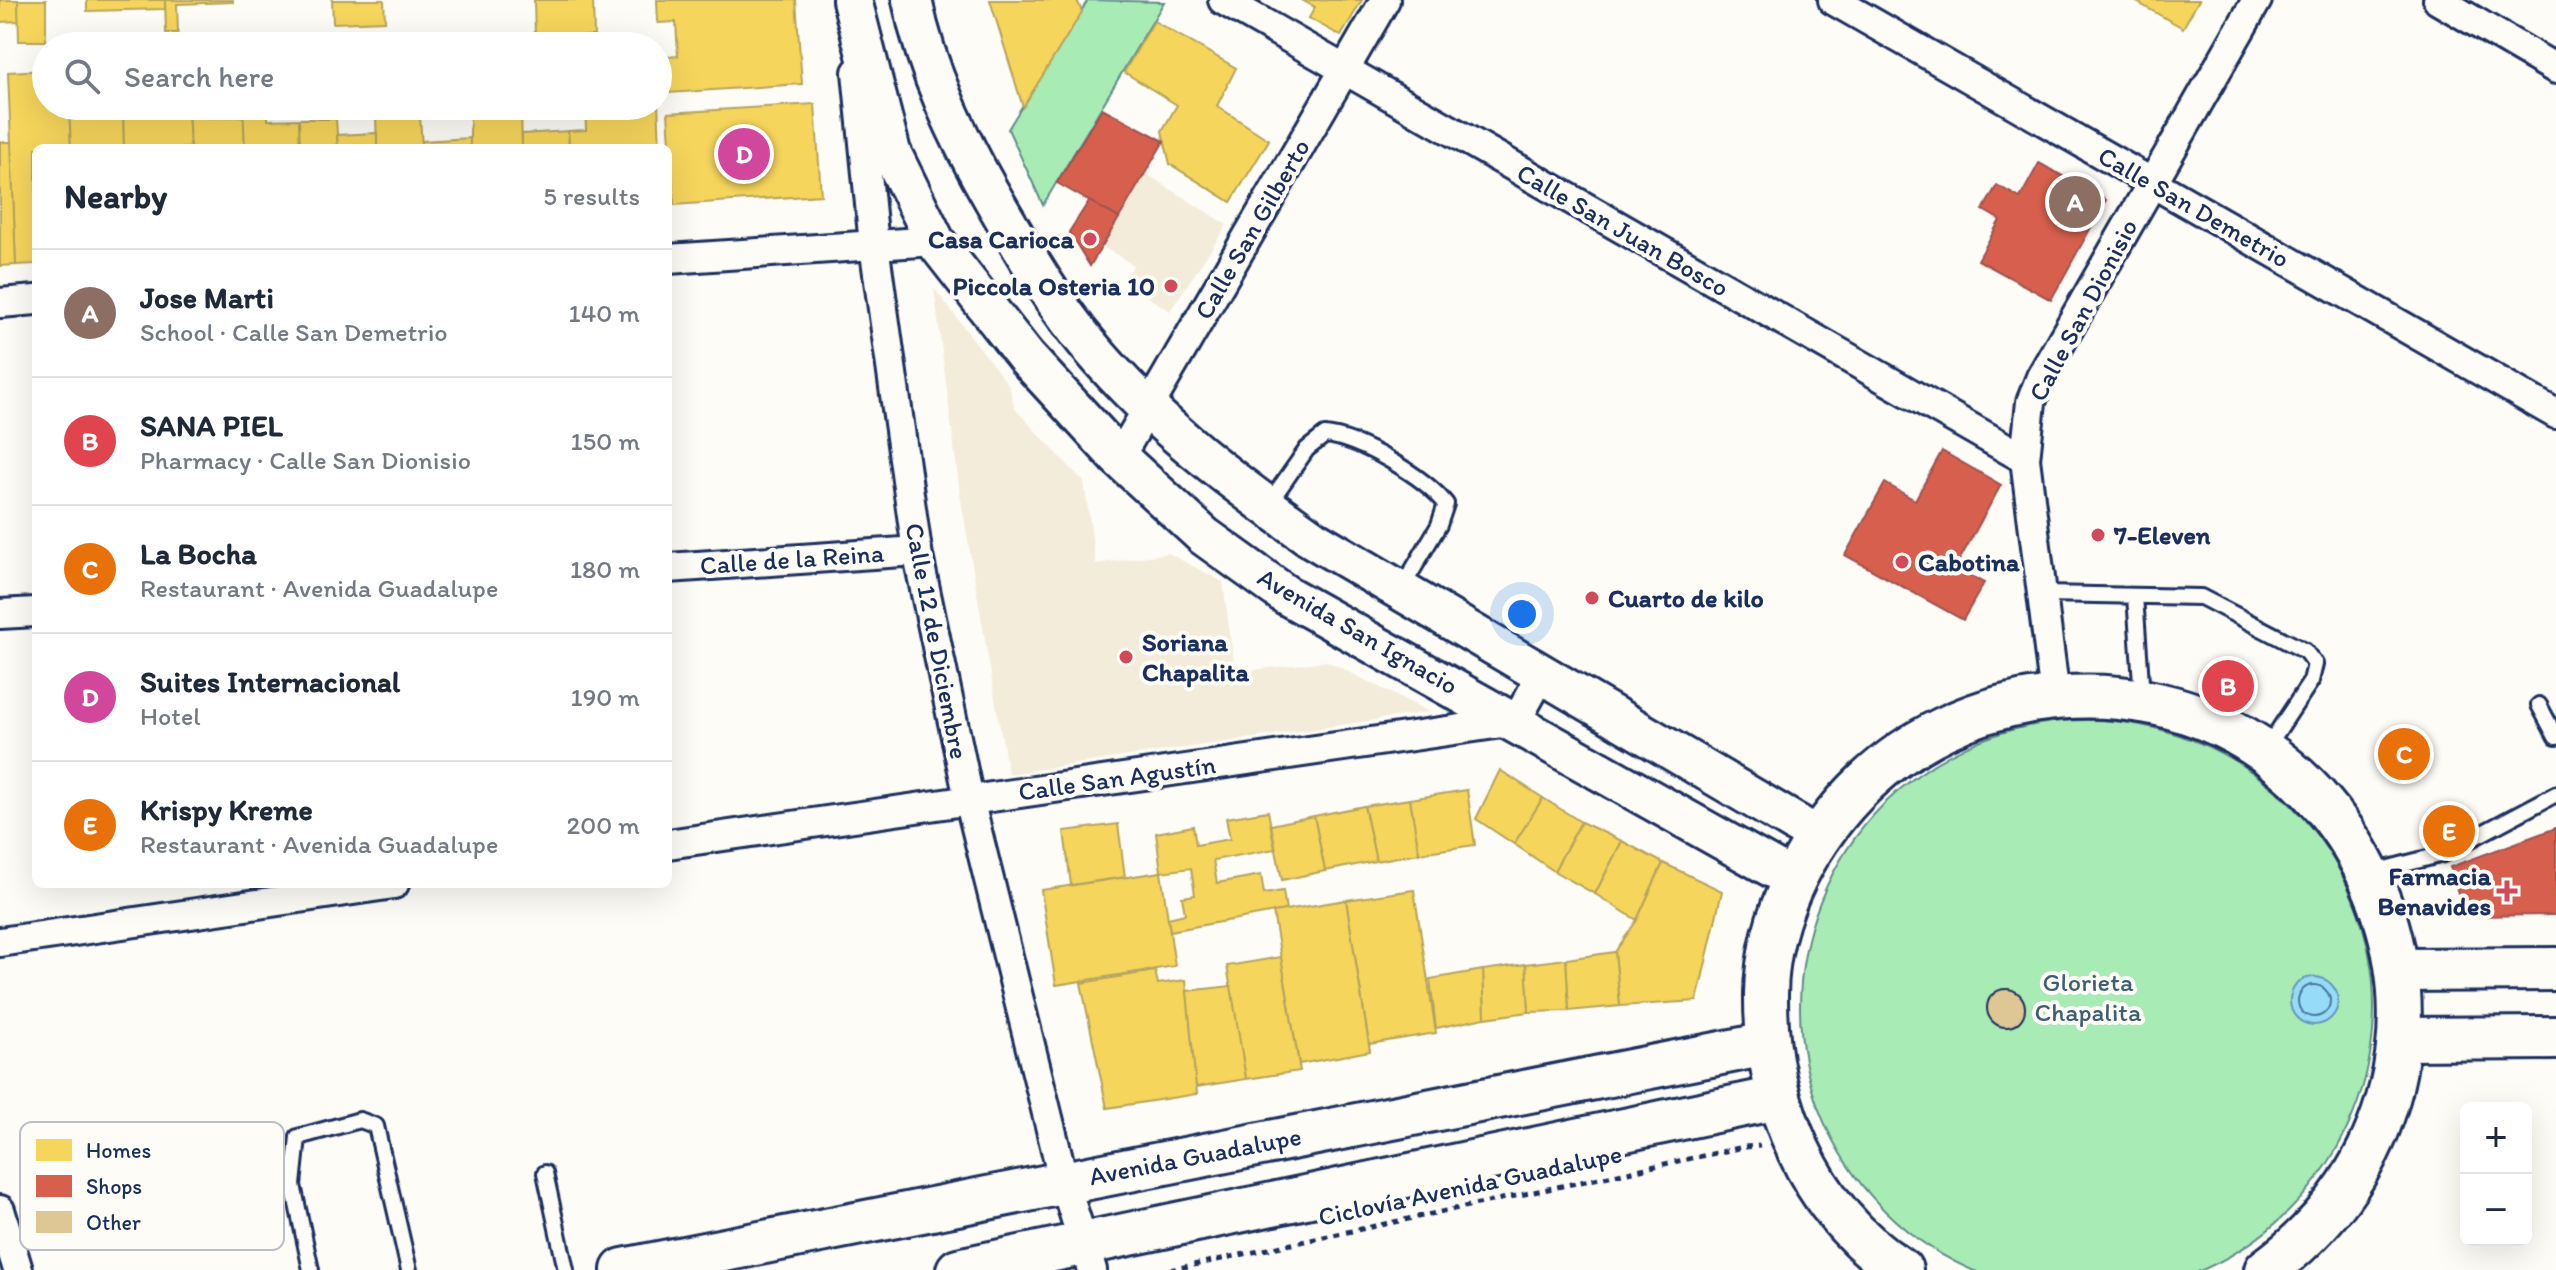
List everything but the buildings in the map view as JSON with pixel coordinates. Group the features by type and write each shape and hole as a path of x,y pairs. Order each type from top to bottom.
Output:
{"main road":[{"path":"1901,1270 1884,1259 1837,1214 1801,1159 1777,1098 1767,1044 1766,988 1775,932 1794,880 1819,837 1859,789 1921,740 1994,710 2055,697 2099,696 2185,712 2226,730 2264,752 2315,797 2342,827 2369,874 2388,921 2399,970 2401,1039 2390,1097 2369,1153 2337,1204 2297,1248 2266,1270"},
{"path":"2399,970 2556,969"},
{"path":"2401,1039 2554,1046"},
{"name":"Avenida Guadalupe","path":"623,1270 1767,1044"},
{"path":"958,1270 1088,1258 1777,1098"}],"street":[{"name":"Avenida San Ignacio","path":"851,0 891,152 935,241 1026,357 1119,458 1204,536 1286,595 1516,721 1794,880"},
{"name":"Calle 12 de Diciembre","path":"851,0 874,245 917,551 969,799 1064,1182 1088,1258"},
{"name":"Avenida San Ignacio","path":"912,0 921,43 960,141 1046,286 1091,349 1148,409 1233,483 1399,593 1819,837"},
{"name":"Calle San Juan Bosco","path":"1223,0 2025,459"},
{"name":"Calle San Gilberto","path":"1119,458 1385,0"},
{"name":"Calle San Demetrio","path":"1833,0 2556,414"},
{"name":"Calle San Dionisio","path":"2055,697 2025,459 2031,402 2041,377 2257,0"},
{"path":"2438,0 2556,69"},
{"path":"672,259 935,241"},
{"path":"0,303 32,300"},
{"name":"Calle de la Reina","path":"672,568 917,551"},
{"path":"0,614 32,612"},
{"path":"1516,721 1541,676"},
{"name":"Calle San Agustín","path":"672,843 1516,721"},
{"path":"0,942 367,888"},
{"path":"0,1210 18,1270"}],"lane":[{"path":"1266,506 1307,449 1325,435 1345,437 1434,489 1446,504 1439,525 1399,593"},
{"path":"2043,594 2201,597 2305,651 2315,664 2311,681 2264,752"},
{"path":"2135,596 2142,702"},
{"path":"2539,705 2556,737"},
{"path":"2369,874 2443,854 2556,794"},
{"path":"311,1270 293,1185 298,1137 360,1120 376,1126 409,1270"},
{"path":"545,1173 566,1270"}],"path":[{"name":"Ciclovía Avenida Guadalupe","path":"1170,1270 1744,1147 1766,1146"}],"shaded area":[{"path":"1145,173 1227,225 1170,311 1125,283 1133,265 1102,246"},
{"path":"934,288 1009,386 1015,409 1084,482 1096,564 1168,553 1223,582 1235,672 1327,661 1429,712 1008,774 960,494"}],"green space":[{"path":"1088,0 1164,2 1043,205 1008,129"},
{"name":"Glorieta Chapalita","path":"2059,722 2115,722 2170,733 2222,754 2269,785 2309,825 2340,872 2361,924 2374,1007 2368,1063 2352,1117 2340,1142 2309,1189 2290,1210 2246,1245 2199,1271 1975,1271 1952,1260 1905,1229 1884,1210 1849,1166 1822,1117 1806,1063 1802,1035 1802,979 1813,924 1834,872 1865,825 1905,785 1952,754 2004,733"}],"water":[{"path":"2314,977 2331,984 2338,1001 2331,1018 2314,1025 2297,1018 2290,1001 2297,984"}],"place":[{"name":"Suites Internacional","path":"744,154"},
{"name":"Jose Marti","path":"2075,202"},
{"name":"Casa Carioca","path":"1090,239"},
{"name":"Piccola Osteria 10","path":"1171,286"},
{"name":"7-Eleven","path":"2098,535"},
{"name":"Cabotina","path":"1902,562"},
{"name":"Cuarto de kilo","path":"1592,598"},
{"name":"Soriana Chapalita","path":"1126,657"},
{"name":"SANA PIEL","path":"2228,686"},
{"name":"La Bocha","path":"2404,754"},
{"name":"Krispy Kreme","path":"2449,831"},
{"name":"Farmacia Benavides","path":"2507,891"}]}
